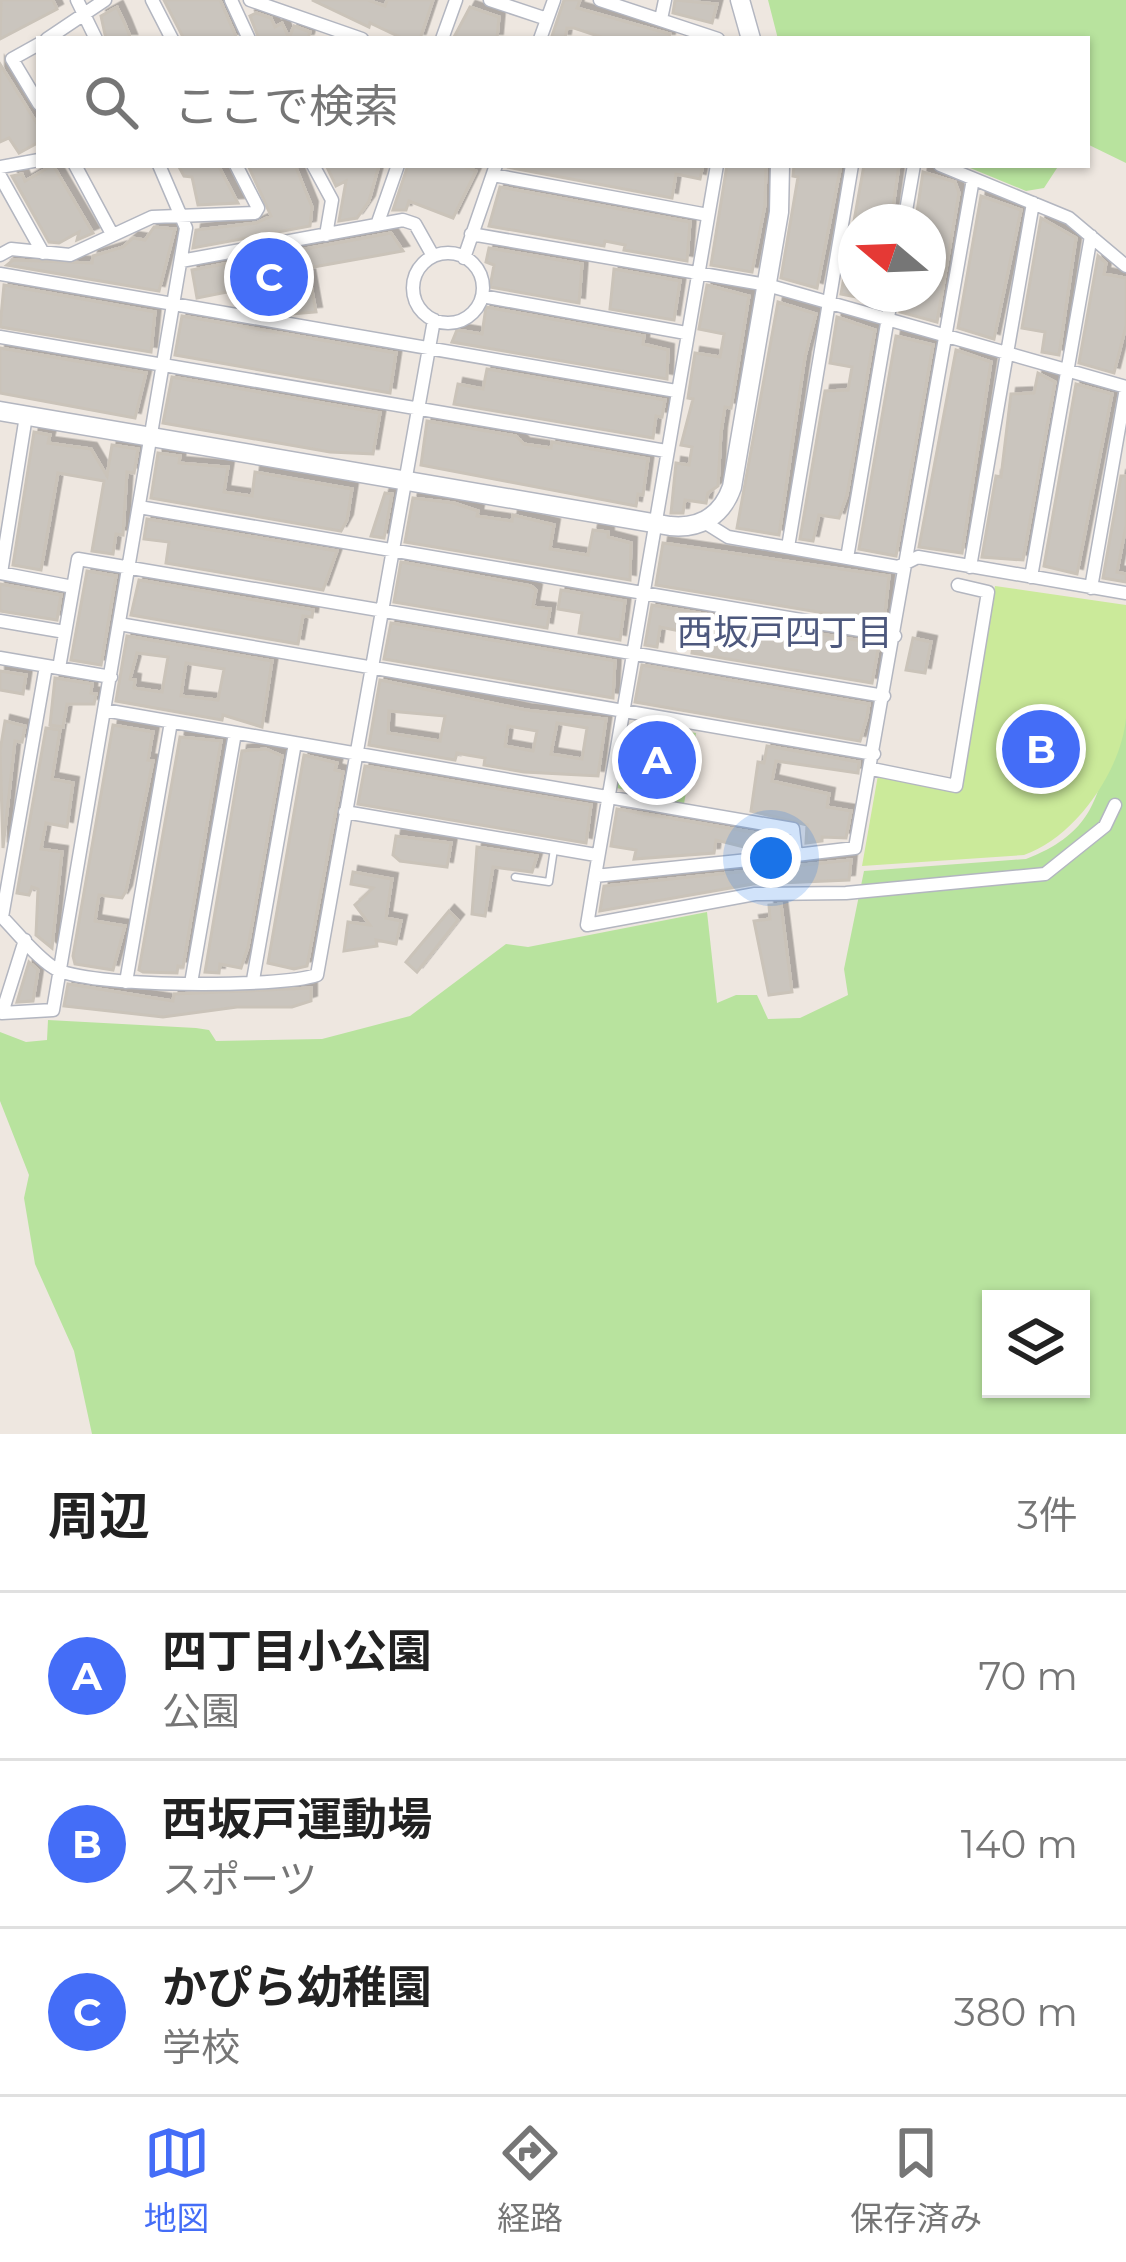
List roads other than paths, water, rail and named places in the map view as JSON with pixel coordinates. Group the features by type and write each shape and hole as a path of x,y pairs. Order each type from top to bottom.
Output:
{"street":[{"path":"77,0 94,36"},
{"path":"52,36 105,0"},
{"path":"152,0 170,36"},
{"path":"231,0 248,36"},
{"path":"250,0 330,33"},
{"path":"443,36 456,0"},
{"path":"490,0 547,20"},
{"path":"541,36 554,0"},
{"path":"600,0 709,36"},
{"path":"661,20 664,0"},
{"path":"740,0 750,36"},
{"path":"36,46 12,59 36,99"},
{"path":"0,167 36,161"},
{"path":"77,168 112,234"},
{"path":"25,940 2,1013 52,1010 181,261 185,215 161,168"},
{"path":"0,254 11,249 70,255 148,218 254,213 258,208 238,168"},
{"path":"315,168 332,200 326,236"},
{"path":"377,225 397,168"},
{"path":"464,257 492,168 708,215"},
{"path":"717,168 586,920 592,928 755,894 846,892 1045,874 1105,826 1115,806"},
{"path":"0,412 403,484 686,528 704,522 725,505 732,488 767,286 780,168"},
{"path":"788,547 852,168"},
{"path":"907,204 913,168"},
{"path":"947,168 1069,218 1126,266"},
{"path":"0,176 43,253"},
{"path":"595,876 858,847 973,179"},
{"path":"970,567 1033,203"},
{"path":"181,261 377,225 415,224 433,256"},
{"path":"471,234 767,286 1126,387 1091,588"},
{"path":"1031,577 1091,236"},
{"path":"433,256 464,257 480,274 482,296 466,317 434,320 418,306 414,291 418,270 433,256"},
{"path":"0,274 676,391"},
{"path":"482,296 686,333"},
{"path":"847,558 889,312"},
{"path":"434,320 426,347 392,550 381,610 371,669 355,754 317,975 191,983 126,982 57,971 1,916 78,560 130,567 381,610 632,653 884,696"},
{"path":"0,338 666,451"},
{"path":"26,416 4,525 0,573 73,587"},
{"path":"0,476 17,478"},
{"path":"140,507 895,636"},
{"path":"704,522 728,537 923,572"},
{"path":"906,566 917,557 1126,593"},
{"path":"872,769 956,786 988,592 958,585"},
{"path":"0,621 65,632"},
{"path":"119,624 874,754"},
{"path":"0,658 111,676"},
{"path":"104,710 793,829 796,855"},
{"path":"126,982 171,722"},
{"path":"191,983 235,733"},
{"path":"254,980 295,743"},
{"path":"346,812 596,855"}],"lane":[{"path":"515,878 549,882 554,849"}],"place":[{"name":"かぴら幼稚園","path":"269,277"},
{"name":"西坂戸運動場","path":"1041,749"},
{"name":"四丁目小公園","path":"657,760"}],"district":[{"name":"西坂戸四丁目","path":"785,632"}]}
